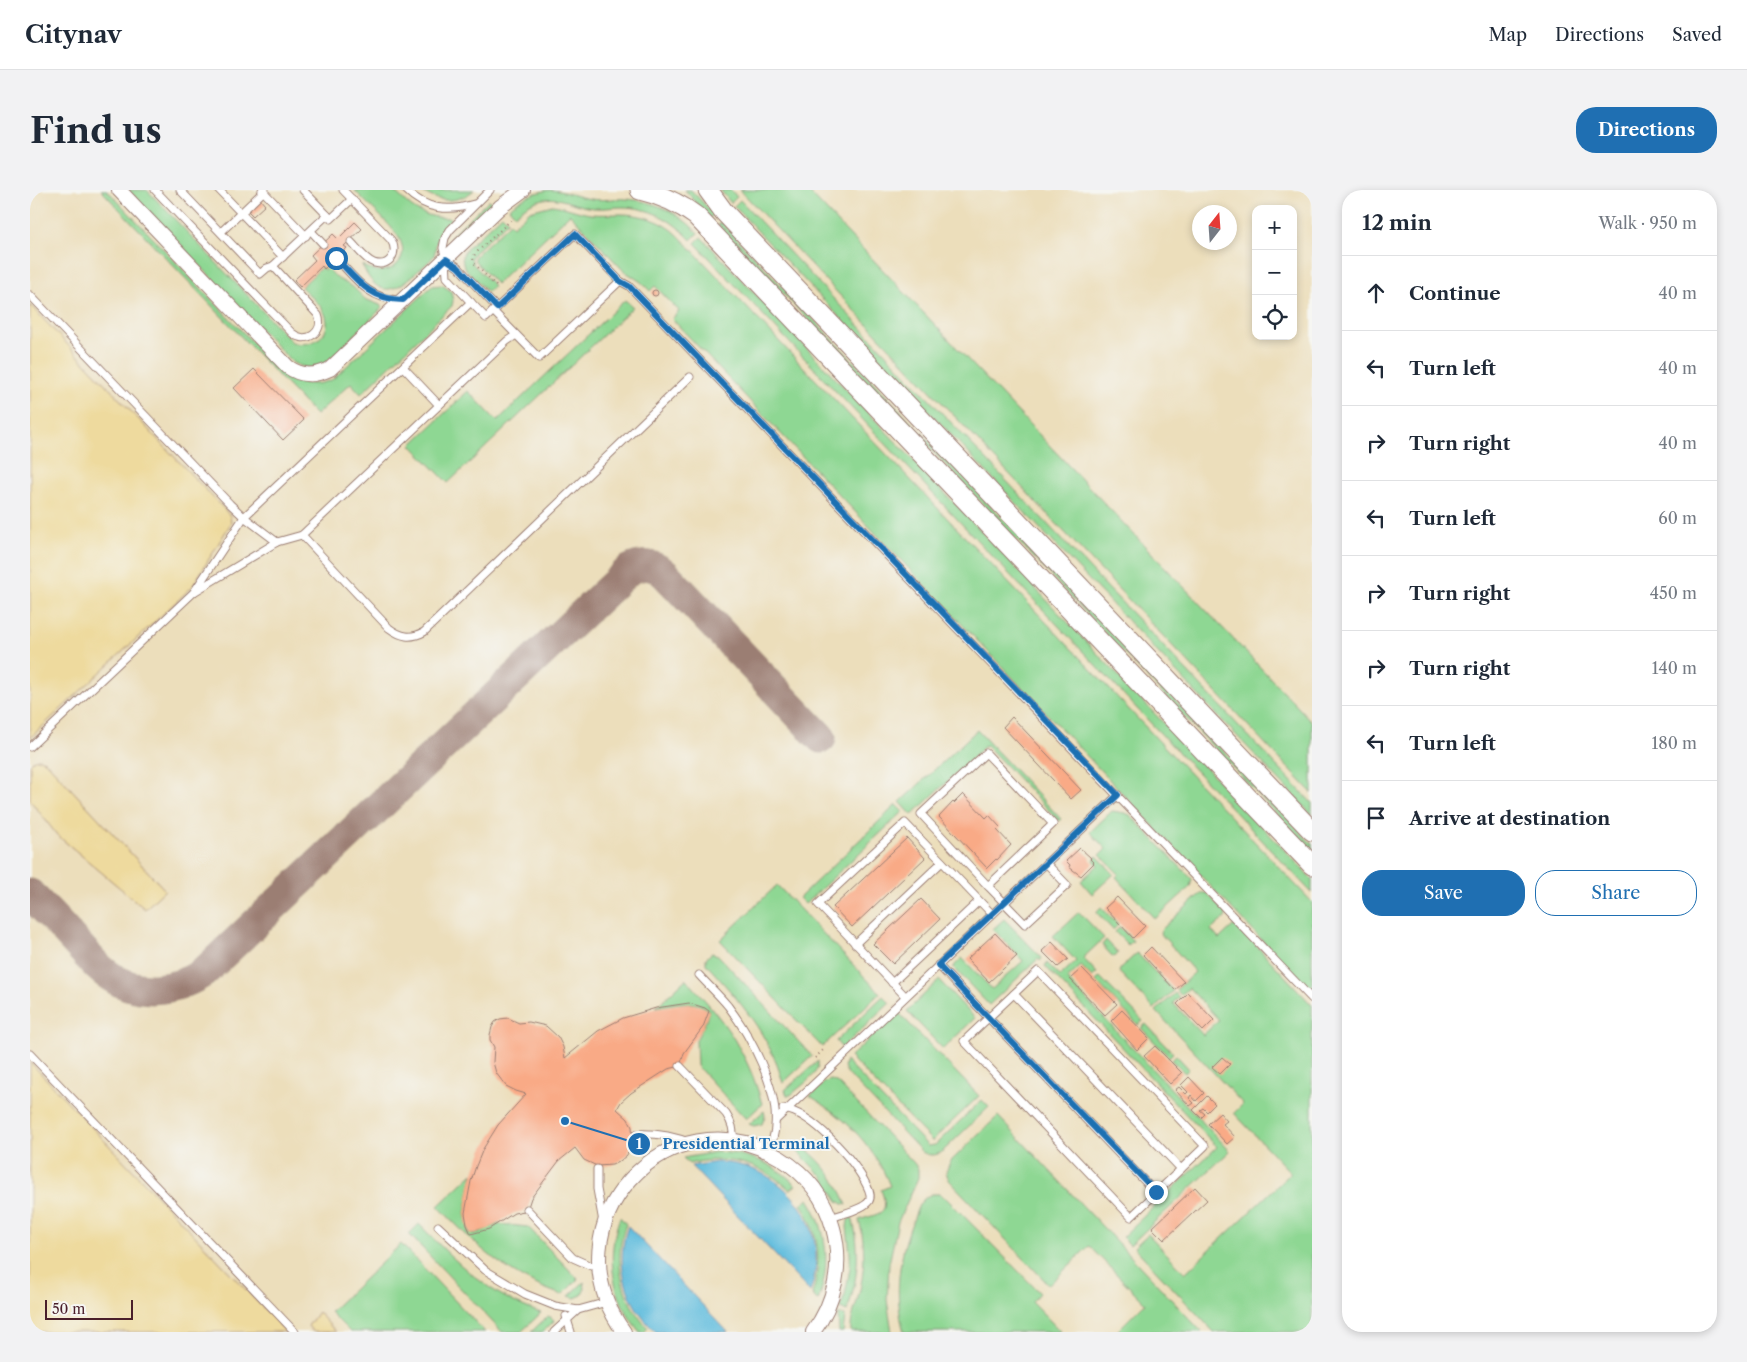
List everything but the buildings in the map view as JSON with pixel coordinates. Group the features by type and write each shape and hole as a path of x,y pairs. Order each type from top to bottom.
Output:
{"street":[{"path":"119,190 288,367 300,374 316,375 330,369 500,207 523,190"},
{"path":"640,190 676,202 696,216 1312,864"},
{"path":"708,190 731,219 1312,831"},
{"path":"624,1332 607,1302 599,1266 599,1249 604,1225 611,1208 620,1191 636,1173 651,1161 667,1152 691,1143 716,1140 752,1145 786,1162 805,1178 820,1198 830,1218 837,1244 836,1281 828,1305 812,1332"}],"lane":[{"path":"155,190 292,333 300,338 313,336 319,328 320,319 318,315 273,266"},
{"path":"180,190 260,274 273,266 327,215"},
{"path":"219,190 283,257"},
{"path":"303,190 331,219 352,199"},
{"path":"343,190 391,240 394,247 394,255 385,264 377,264 369,260 351,242"},
{"path":"406,190 419,201 441,209 458,209 477,203"},
{"path":"490,190 448,234 443,248 446,259 446,277 486,318 575,234 620,281 629,286 1312,999"},
{"path":"221,232 264,191 308,234 323,244"},
{"path":"336,258 370,292 385,298 403,300"},
{"path":"446,259 458,267 516,335 539,358 620,281"},
{"path":"30,295 230,504 277,542"},
{"path":"194,592 244,517 471,302"},
{"path":"30,748 194,592 277,542 302,535 507,341 516,335"},
{"path":"403,367 439,405"},
{"path":"302,535 389,628 397,634 408,637 416,636 424,632 690,377"},
{"path":"988,886 1054,824 986,753 920,814 988,886 1025,924 1067,885 1046,863"},
{"path":"776,1120 1118,795"},
{"path":"905,996 818,904 905,823 992,914"},
{"path":"855,944 942,862"},
{"path":"892,983 979,901"},
{"path":"938,965 1156,1192"},
{"path":"1038,971 1205,1146 1131,1217 964,1041 1014,994 1038,971"},
{"path":"699,975 727,1006 753,1045 766,1074 775,1108 776,1120 769,1152"},
{"path":"1014,994 1181,1169"},
{"path":"30,1054 295,1332"},
{"path":"680,1066 726,1114 732,1123 734,1141"},
{"path":"775,1108 787,1109 813,1124 837,1145 864,1180 870,1198 866,1204 830,1218"},
{"path":"636,1134 659,1134 691,1143"},
{"path":"598,1169 597,1189 604,1225"},
{"path":"527,1209 573,1258 591,1266 599,1266"},
{"path":"438,1226 477,1263 504,1283 535,1298 564,1308 578,1310 607,1302"},
{"path":"564,1308 571,1332"},
{"path":"554,1332 578,1310"}],"path":[{"path":"496,286 474,263 473,258 512,219"},
{"path":"815,1058 824,1049"}],"green space":[{"path":"101,190 107,190 280,371 299,382 312,384 333,379 432,286 442,285 451,291 452,306 361,394 351,383 316,415"},
{"path":"128,190 147,190 292,342 306,344 313,342 324,334 327,322 325,314 301,287 322,267 324,270 327,268 338,279 353,287 365,299 380,305 382,308 327,362 310,368 293,363"},
{"path":"354,190 393,190 412,207 422,213 451,218 438,237 435,253 431,259 401,285 386,289 380,288 368,276 362,265 379,271 394,267 402,255 402,247 395,232"},
{"path":"420,190 474,190 461,198 447,200 433,197"},
{"path":"549,190 595,200 626,199 647,202 674,214 698,233 691,240 668,220 641,209 621,207 594,208 551,198 534,202 515,215 509,208 528,196"},
{"path":"685,190 691,190 714,214 710,218"},
{"path":"720,190 731,190 737,197 731,203"},
{"path":"740,190 807,190 1312,722 1312,793"},
{"path":"489,200 492,203 451,242 450,239 453,234"},
{"path":"740,200 1312,803 1312,815 734,206"},
{"path":"552,205 590,214 629,214 644,217 659,222 678,235 1312,902 1312,993 672,319 679,311 655,286 650,291 641,282 623,270 570,214 496,284 475,261 476,255 510,223 513,226 530,211"},
{"path":"502,215 508,221 471,258 473,264 494,286 487,292 466,269 462,256 468,247"},
{"path":"721,222 1312,844 1312,851 718,225"},
{"path":"701,237 1312,879 1312,893 695,243"},
{"path":"625,300 633,307 448,483 411,445 468,391 497,421"},
{"path":"977,730 1061,819 1059,821 986,745 912,815 900,802"},
{"path":"896,805 903,812 805,904 799,898"},
{"path":"1112,811 1130,815 1192,879 1190,887 1156,918 1116,877 1119,874 1100,855 1106,849 1090,832"},
{"path":"1097,856 1114,874 1092,894 1081,881 1098,865 1094,860"},
{"path":"777,885 880,993 822,1047 720,940"},
{"path":"1202,893 1207,893 1226,914 1225,918 1211,930 1219,939 1233,926 1238,926 1312,1005 1312,1332 1214,1332 1134,1247 1148,1234 1185,1273 1291,1173 1234,1113 1243,1104 1156,1011 1175,993 1179,997 1173,1003 1203,1035 1219,1020 1189,988 1181,995 1176,990 1195,972 1160,933"},
{"path":"1101,907 1118,925 1113,930 1097,913"},
{"path":"1079,912 1104,938 1083,958 1097,973 1092,977 1081,966 1067,979 1230,1151 1130,1245 1122,1237 1217,1147 1045,966 1047,963 1060,976 1076,961 1053,936"},
{"path":"1004,919 1042,958 1040,961 1038,959 989,1005 953,967 962,958 992,989 1023,961 993,929"},
{"path":"1120,927 1133,941 1128,945 1115,932"},
{"path":"1106,940 1118,953 1116,956 1113,957 1102,945"},
{"path":"712,953 718,955 812,1056 783,1083 762,1034 730,991 706,964 706,958"},
{"path":"1137,953 1173,991 1154,1009 1119,972"},
{"path":"1100,977 1143,1021 1138,1025 1096,981"},
{"path":"686,979 722,1022 749,1067 762,1104 746,1119 697,1066 696,1040 706,1021 709,1010 703,1006 690,1003 676,1003 656,1007"},
{"path":"939,980 975,1018 943,1049 907,1011"},
{"path":"883,996 890,1003 842,1048 836,1041"},
{"path":"898,1012 979,1096 932,1141 850,1057"},
{"path":"1146,1024 1173,1053 1169,1057 1141,1028"},
{"path":"1176,1055 1189,1069 1185,1073 1171,1060"},
{"path":"818,1061 818,1066 813,1076 791,1095 787,1095 785,1090"},
{"path":"846,1061 928,1146 935,1145 982,1100 989,1107 942,1152 934,1155 927,1154 922,1152 846,1072 844,1066"},
{"path":"831,1080 838,1083 918,1169 918,1178 898,1222 889,1264 887,1300 892,1332 851,1332 863,1268 864,1249 859,1220 877,1214 884,1209 885,1204 881,1190 890,1186 876,1158 858,1134 835,1113 810,1096 825,1082"},
{"path":"764,1111 765,1116 762,1124 754,1126 749,1124"},
{"path":"998,1116 1202,1332 1121,1332 1118,1330 1145,1303 1089,1246 1049,1285 949,1180 946,1172 950,1162"},
{"path":"794,1140 826,1168 838,1186 847,1205 838,1201 823,1177 798,1152"},
{"path":"716,1152 739,1154 760,1161 788,1177 796,1185 790,1190 768,1174 743,1164 717,1160 689,1164 683,1158"},
{"path":"473,1173 465,1213 469,1233 475,1234 499,1224 528,1227 578,1279 562,1295 525,1279 494,1259 466,1235 438,1206"},
{"path":"932,1194 939,1194 947,1199 1040,1293 1032,1302 1061,1332 904,1332 898,1289 901,1260 918,1207 925,1198"},
{"path":"808,1199 820,1223 825,1248 825,1275 818,1301 812,1294 818,1259 815,1236 812,1225 801,1204"},
{"path":"620,1217 626,1224 620,1252 622,1279 631,1305 648,1328 644,1332 640,1332 630,1319 617,1292 614,1278 613,1248 615,1232"},
{"path":"852,1217 857,1241 857,1264 854,1288 847,1311 840,1308 845,1295 850,1268 847,1227 848,1220"},
{"path":"419,1224 446,1252 489,1287 522,1306 541,1313 521,1332 502,1332 409,1234"},
{"path":"401,1244 485,1332 350,1332 330,1312"},
{"path":"584,1282 585,1288 582,1295 575,1298 569,1296"},
{"path":"838,1314 845,1316 843,1332 839,1332"},
{"path":"548,1316 554,1321 543,1332 531,1332"}],"sand":[{"path":"30,305 224,509 230,516 231,523 192,587 30,738"},
{"path":"34,760 45,761 165,890 145,909 57,835 30,800 30,764"},
{"path":"30,1062 286,1332 30,1332"},
{"path":"318,1312 336,1332 313,1332 308,1326"}],"water":[{"path":"717,1162 741,1165 763,1174 782,1187 798,1203 809,1222 815,1244 816,1268 810,1292 691,1166"},
{"path":"628,1226 728,1332 656,1332 637,1309 630,1297 626,1283 622,1255"}],"taxiway":[{"path":"30,894 95,964 118,981 130,986 155,989 179,984 203,973 629,570 639,566 652,566 665,574 821,738"}],"place":[{"name":"Presidential Terminal","path":"565,1121"}],"route":[{"path":"336,258 366,290 377,296 394,300 403,300 446,259 458,267 497,308 575,234 620,281 629,286 1118,795 938,965 1156,1192"}]}
